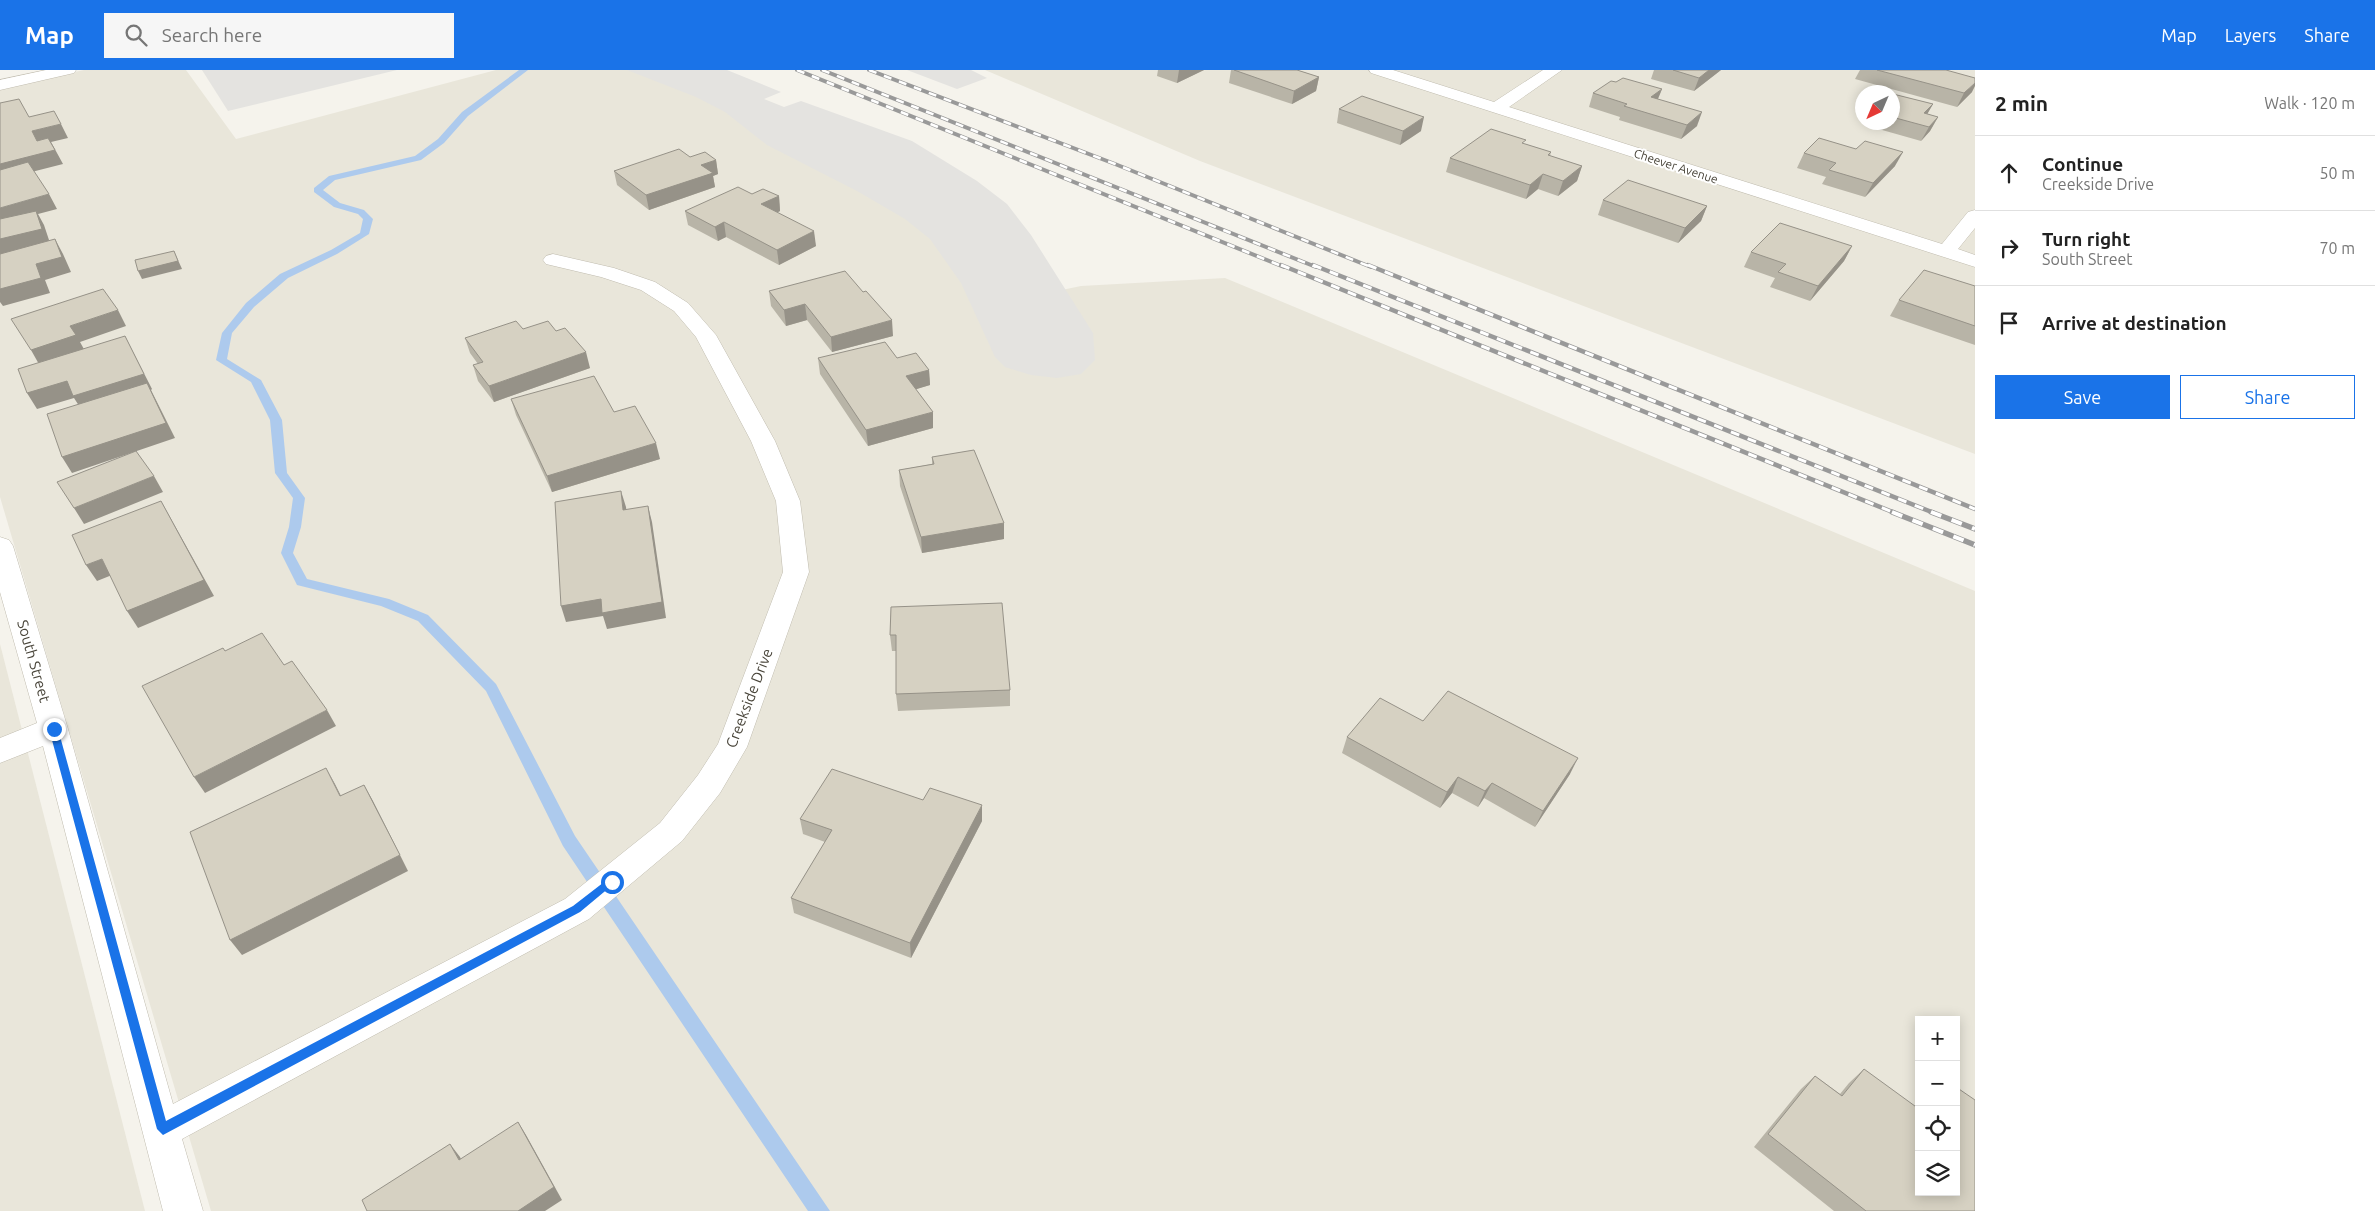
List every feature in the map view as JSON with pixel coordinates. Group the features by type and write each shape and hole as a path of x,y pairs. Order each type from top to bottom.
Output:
{"street":[{"path":"0,85 68,70"},
{"name":"Cheever Avenue","path":"1377,70 1975,261"},
{"path":"1496,108 1554,70"},
{"path":"1946,252 1975,216"},
{"name":"Creekside Drive","path":"163,1129 577,909 671,832 709,784 732,747 796,572 788,501 763,441 705,336 681,307 648,286 608,272 553,260"},
{"name":"South Street","path":"0,546 54,729 184,1211"},
{"path":"0,751 54,729"}],"shaded area":[{"path":"84,70 186,70 236,139 496,70 657,70 873,168 995,304 1081,286 1225,278 1975,591 1975,1211 211,1211 0,497 0,88"},
{"path":"202,70 397,70 228,111"},
{"path":"627,70 727,70 781,92 764,99 784,107 801,101 912,141 977,181 1007,204 1031,235 1093,333 1095,360 1081,374 1057,378 1031,375 1005,367 995,357 961,283 930,239 905,219 857,191 767,145 725,112 696,97"},
{"path":"907,70 971,70 987,78 957,89"},
{"path":"985,70 1975,70 1975,454 1200,161"},
{"path":"0,644 145,1211 0,1211"}],"building":[{"path":"1234,70 1297,70 1319,77 1294,91"},
{"path":"1673,70 1709,70 1699,78"},
{"path":"1877,70 1946,70 1975,78 1975,83 1964,93"},
{"path":"1623,78 1662,89 1651,97 1702,112 1687,125 1624,106 1627,104 1593,93 1611,81 1616,82"},
{"path":"1362,96 1424,117 1403,131 1339,109"},
{"path":"1900,96 1933,104 1924,113 1938,117 1929,127 1900,119"},
{"path":"19,99 29,117 54,111 61,124 32,131 37,141 48,138 55,150 0,164 0,103"},
{"path":"1491,129 1526,140 1522,143 1551,152 1548,155 1582,166 1563,181 1543,174 1530,185 1450,158"},
{"path":"1819,138 1856,149 1865,141 1903,152 1873,183 1829,170 1836,163 1804,153"},
{"path":"679,149 690,157 705,152 716,160 701,165 713,173 646,195 614,171"},
{"path":"28,162 49,194 0,208 0,170"},
{"path":"1628,180 1707,206 1685,228 1603,200"},
{"path":"738,187 752,194 763,189 779,196 761,204 814,231 777,250 724,222 715,227 685,211"},
{"path":"36,211 42,229 0,239 0,219"},
{"path":"1780,223 1852,246 1818,286 1778,272 1786,264 1751,252"},
{"path":"55,239 62,257 36,264 41,278 0,289 0,254"},
{"path":"174,251 178,261 138,271 135,260"},
{"path":"1924,270 1975,286 1975,326 1899,300"},
{"path":"845,271 863,292 866,291 892,320 831,337 805,304 784,310 769,291"},
{"path":"103,289 118,310 70,326 76,335 31,350 11,319"},
{"path":"516,321 523,329 548,321 556,331 565,328 586,352 489,386 473,365 483,362 465,338"},
{"path":"125,336 144,374 73,396 67,381 27,393 18,369"},
{"path":"885,342 897,358 916,353 929,370 906,376 933,412 866,430 818,358"},
{"path":"594,376 614,412 635,406 656,443 547,476 511,399"},
{"path":"147,383 166,423 62,457 47,414"},
{"path":"974,450 1004,523 921,537 899,470 934,464 932,457"},
{"path":"136,451 154,476 74,508 57,482"},
{"path":"621,491 623,510 648,506 662,602 602,613 601,599 561,606 555,502"},
{"path":"161,501 204,580 127,611 102,559 86,565 72,535"},
{"path":"1002,603 1010,690 896,694 896,635 890,635 891,607"},
{"path":"262,633 284,665 292,661 327,710 194,777 142,686 223,648 225,651"},
{"path":"1448,691 1578,758 1543,811 1492,783 1485,791 1458,777 1447,792 1347,737 1380,698 1423,721"},
{"path":"326,768 340,796 364,785 400,855 230,940 190,832"},
{"path":"832,769 923,800 930,788 982,805 910,943 791,898 832,830 800,819"},
{"path":"1864,1069 1915,1106 1915,1196 1960,1196 1960,1090 1975,1100 1975,1211 1866,1211 1768,1134 1815,1076 1842,1096"},
{"path":"518,1122 554,1187 518,1211 367,1211 362,1200 450,1144 459,1160"}],"waterway":[{"path":"524,70 465,114 441,141 418,158 332,178 317,190 337,205 361,212 368,219 364,234 334,252 284,276 250,305 227,333 221,360 255,380 276,420 281,473 299,498 295,527 287,553 302,582 384,602 423,618 491,688 569,841 820,1211"}],"railway":[{"path":"797,70 1284,267"},
{"path":"822,70 1316,267"},
{"path":"869,70 1115,164 1371,267"},
{"path":"1281,265 1895,513"},
{"path":"1313,265 1934,513"},
{"path":"1368,265 1975,509"},
{"path":"1892,512 1975,545"},
{"path":"1931,512 1975,529"}],"route":[{"path":"54,729 163,1129 577,909 612,882"}]}
